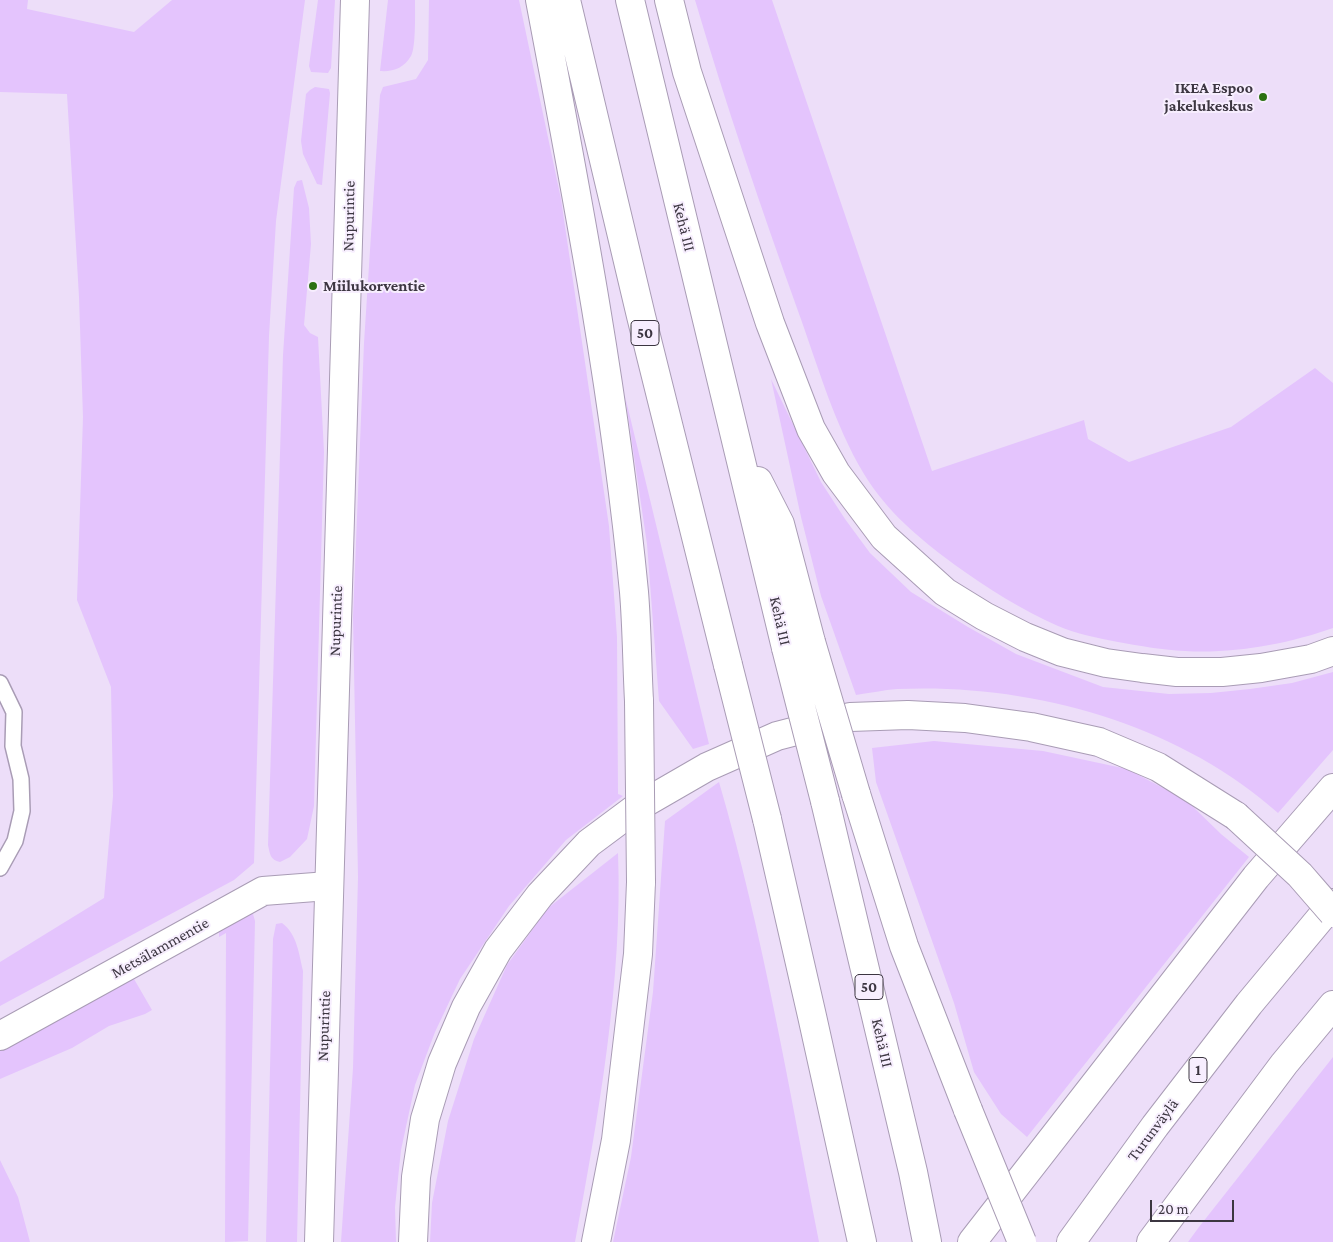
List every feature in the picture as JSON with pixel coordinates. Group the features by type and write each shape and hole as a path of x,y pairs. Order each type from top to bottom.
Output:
{"main road":[{"name":"Nupurintie","path":"319,1242 355,0"},
{"path":"540,0 574,182 620,467 634,594 639,701 641,882 638,954 616,1140 596,1242"},
{"name":"50","path":"566,0 641,316 767,819 862,1242"},
{"name":"Kehä III","path":"630,0 735,435 798,645 825,801 927,1242"},
{"path":"669,0 687,72 764,305 811,429 836,473 884,537 945,592 984,616 1025,637 1062,652 1106,663 1142,668 1177,672 1222,672 1262,668 1301,661 1333,651"},
{"path":"798,645 856,794 904,946 1022,1242"},
{"path":"413,1242 416,1177 425,1119 442,1063 466,1007 498,950 540,896 589,843 636,808 707,767 777,736 850,717 908,715 965,718 1031,727 1099,742 1158,767 1236,816 1300,874 1333,912"},
{"path":"972,1242 1256,877 1333,788"},
{"name":"Metsälammentie","path":"0,1036 263,890 328,886"},
{"name":"Turunväylä","path":"1071,1242 1161,1118 1249,1004 1333,904"},
{"path":"1151,1242 1284,1064 1333,1005"}],"lane":[{"path":"0,683 14,712 7,749 21,779 22,811 14,841 0,868"}],"shaded area":[{"path":"0,0 28,0 27,9 134,32 172,0 305,0 276,221 269,336 254,863 234,880 0,1006 0,962 104,898 113,796 111,687 77,600 83,417 79,297 67,94 0,92"},
{"path":"318,0 335,0 331,68 328,73 311,72 309,66"},
{"path":"388,0 415,0 414,46 411,56 402,66 394,70 380,71"},
{"path":"429,0 519,0 561,199 609,526 617,637 618,794 623,796 566,840 509,906 460,979 435,1032 415,1085 401,1150 395,1207 396,1242 341,1242 353,1068 358,877 353,617 364,343 380,95 383,87 416,79 428,60"},
{"path":"695,0 772,0 932,471 1084,420 1088,439 1129,462 1231,427 1315,368 1333,383 1333,628 1298,639 1260,647 1203,652 1152,648 1087,636 1058,626 1005,598 955,565 905,524 883,501 864,474 835,415 757,195"},
{"path":"315,87 329,89 330,93 322,185 317,184 303,154 301,141 306,94"},
{"path":"302,180 309,208 311,244 304,325 310,333 318,337 324,452 314,806 307,839 290,857 280,862 272,858 268,845 283,355 294,188 297,181"},
{"path":"771,379 821,482 845,519 870,553 911,592 1016,654 1103,687 1169,694 1211,693 1292,683 1333,672 1333,750 1278,813 1238,782 1195,755 1148,733 1100,715 1050,702 999,693 948,689 897,689 856,695 821,596 801,517"},
{"path":"625,396 709,744 693,749 659,701 647,544"},
{"path":"934,741 1043,751 1127,769 1186,800 1221,834 1249,857 1027,1137 1001,1114 974,1072 954,1003 876,782 872,748"},
{"path":"719,782 735,839 762,953 819,1242 613,1242 631,1157 653,992 665,821"},
{"path":"618,853 619,901 613,999 600,1097 575,1242 430,1242 432,1203 448,1121 474,1039 507,965 548,908"},
{"path":"249,911 253,914 255,921 248,1241 225,1242 226,933 219,937 219,930"},
{"path":"282,923 294,939 299,951 303,971 297,1242 266,1242 273,939 276,924"},
{"path":"134,979 152,1010 109,1026 72,1048 0,1079 0,1048"},
{"path":"1333,1057 1333,1242 1188,1242 1199,1227"},
{"path":"0,1160 18,1197 30,1242 0,1242"}],"place":[{"name":"IKEA Espoo jakelukeskus","path":"1263,97"},
{"name":"Miilukorventie","path":"313,286"}]}
